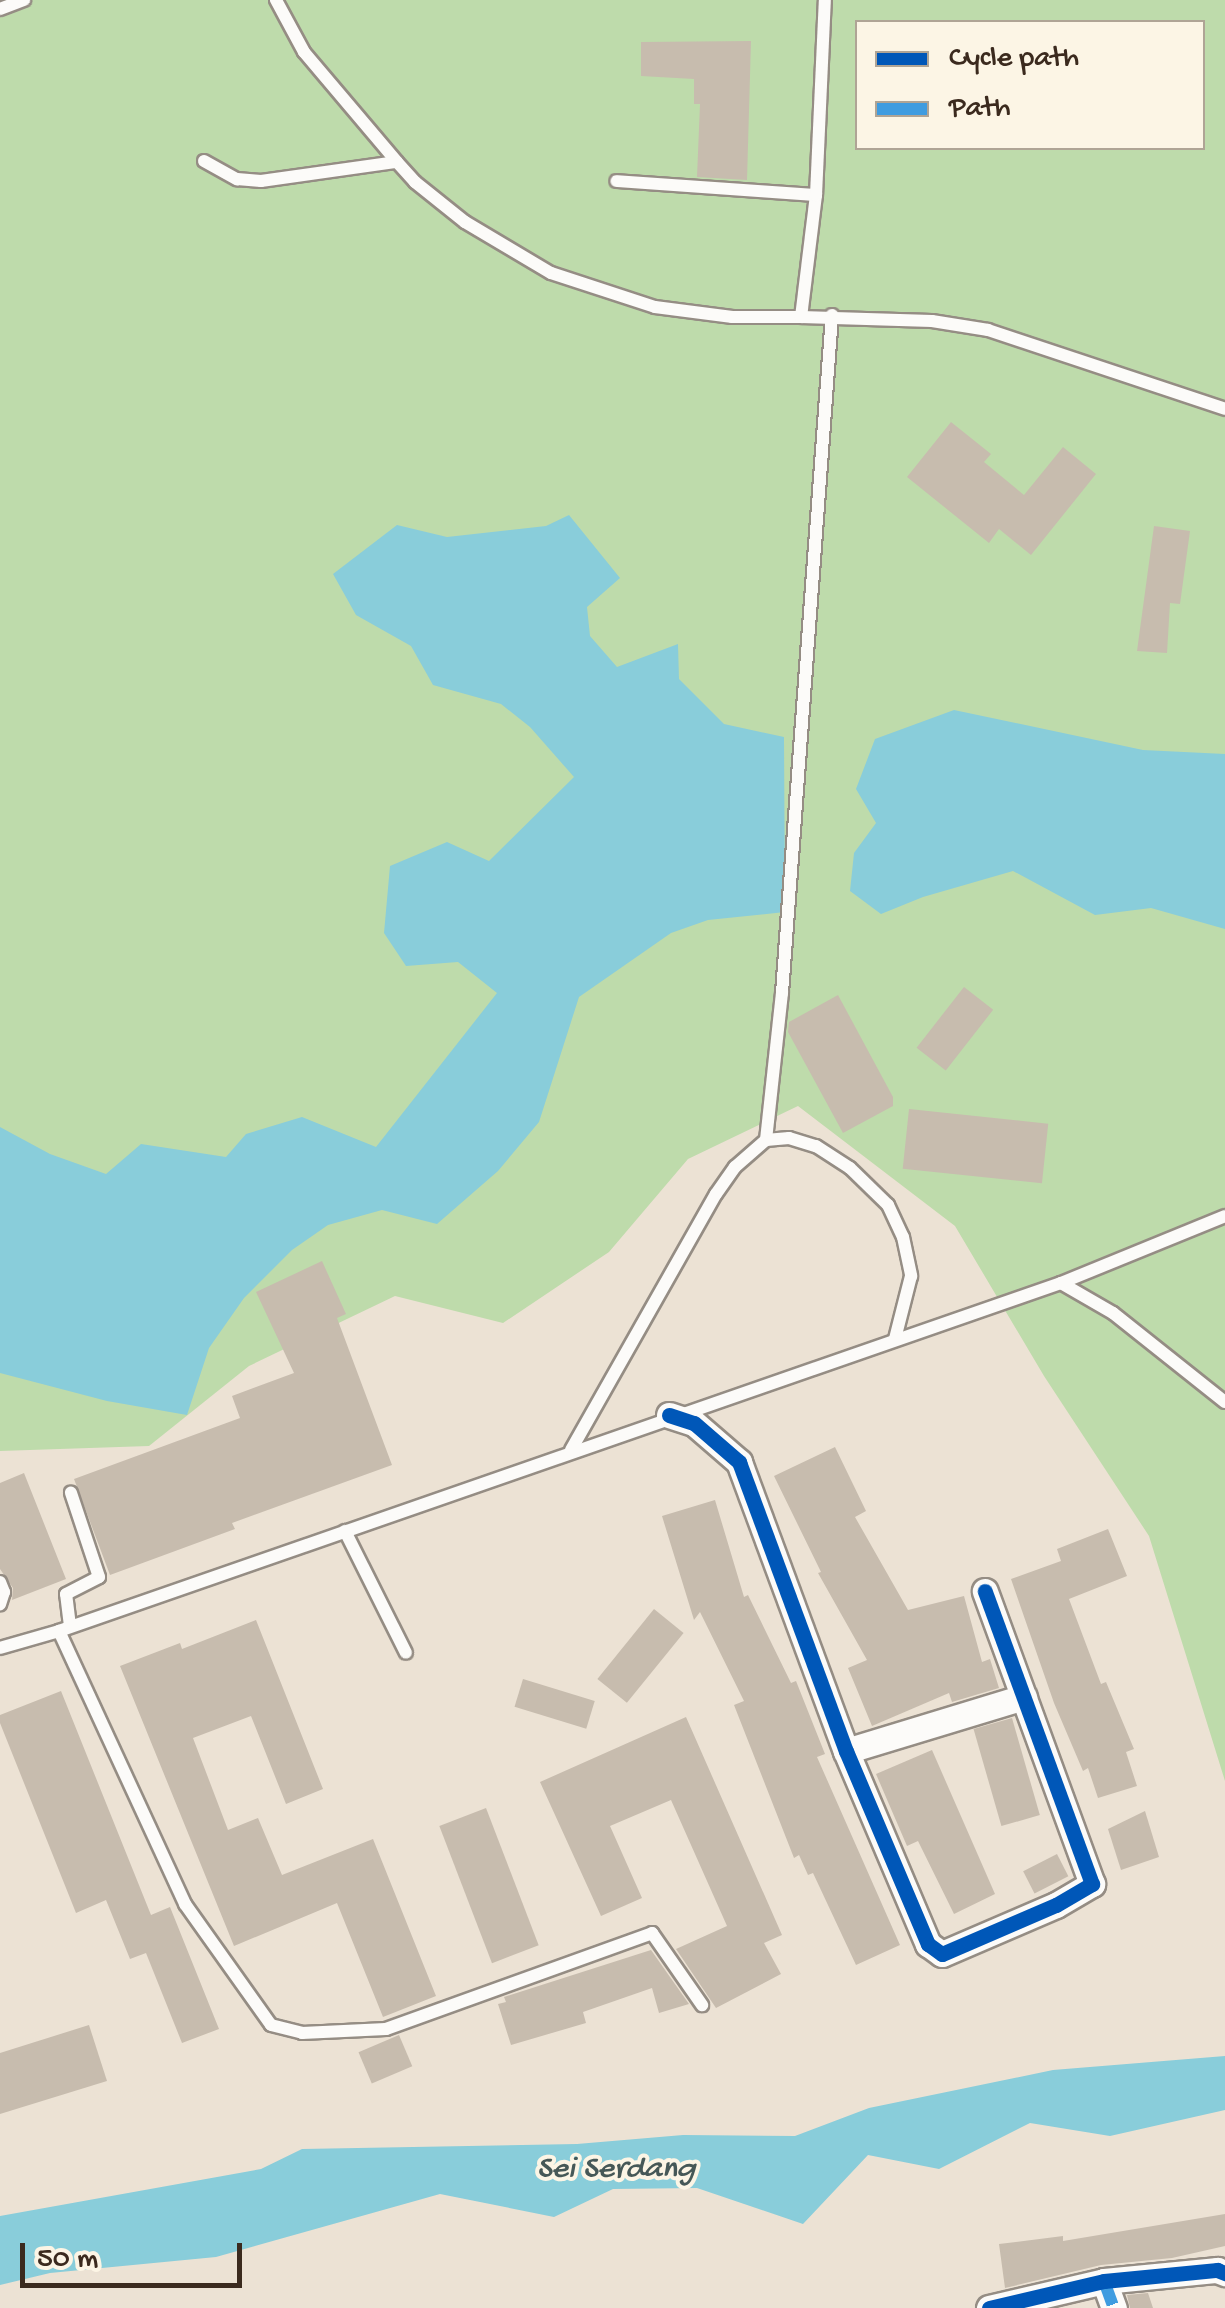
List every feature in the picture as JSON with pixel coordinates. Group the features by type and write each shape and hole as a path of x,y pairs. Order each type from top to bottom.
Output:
{"street":[{"path":"669,1415 694,1423 738,1462 846,1752 928,1944 942,1954 1056,1905 1092,1884 986,1591"},
{"path":"846,1752 1024,1697"},
{"path":"991,2308 1104,2282 1217,2270 1225,2274"},
{"path":"1104,2282 1114,2308"}],"lane":[{"path":"0,9 24,0"},
{"path":"276,0 304,52 415,182 465,222 551,273 654,307 732,318 832,315 932,321 988,330 1225,408"},
{"path":"801,316 816,194 825,0"},
{"path":"204,161 237,178 261,181 397,162"},
{"path":"616,181 816,194"},
{"path":"766,1140 782,993 832,315"},
{"path":"571,1450 716,1194 735,1166 766,1140 789,1138 816,1146 850,1168 888,1205 903,1236 910,1276 896,1340"},
{"path":"0,1648 1060,1283 1225,1216"},
{"path":"1060,1283 1113,1313 1225,1402"},
{"path":"71,1494 99,1577 66,1594 64,1629 184,1904 272,2024 302,2034 386,2028 652,1933 702,2005"},
{"path":"346,1531 406,1653"},
{"path":"0,1582 4,1592 0,1604"}],"green space":[{"path":"0,0 1225,0 1225,1781 1149,1536 1044,1376 955,1226 798,1106 688,1159 609,1252 503,1323 395,1296 249,1366 149,1446 0,1451"}],"water":[{"path":"569,515 620,578 587,607 590,636 617,667 678,644 679,679 724,724 784,737 785,912 708,920 671,933 579,997 539,1122 498,1171 437,1224 382,1210 328,1225 292,1250 244,1298 209,1348 187,1415 107,1401 0,1373 0,1127 50,1154 106,1174 141,1144 226,1157 246,1134 302,1117 376,1147 497,993 458,962 406,966 384,933 390,866 447,842 489,861 574,777 530,727 501,704 433,685 411,646 356,615 333,574 397,525 447,537 546,526"},
{"path":"954,710 1143,750 1225,754 1225,929 1151,908 1095,915 1013,871 923,897 881,914 850,891 854,853 876,823 856,789 875,739"},
{"name":"Sei Serdang","path":"1225,2056 1225,2110 1110,2136 1030,2123 939,2169 868,2155 803,2224 697,2188 613,2189 554,2217 440,2194 216,2257 50,2273 0,2285 0,2216 261,2169 302,2149 577,2144 683,2135 795,2136 869,2108 1053,2070"}],"building":[{"path":"751,41 747,180 697,177 700,104 694,104 694,79 641,76 641,42"},
{"path":"951,422 991,454 984,462 1024,495 1063,447 1096,474 1031,555 999,529 989,543 907,477"},
{"path":"1154,526 1190,531 1180,604 1170,603 1167,653 1137,651"},
{"path":"964,987 993,1010 946,1070 917,1048"},
{"path":"838,995 893,1097 893,1106 843,1133 788,1032 789,1022"},
{"path":"909,1109 1048,1124 1042,1183 903,1169"},
{"path":"322,1261 346,1314 337,1318 392,1465 232,1523 235,1529 110,1575 74,1479 240,1418 232,1396 294,1373 256,1292"},
{"path":"835,1447 866,1511 855,1517 908,1610 964,1596 982,1662 990,1659 999,1688 952,1702 949,1693 872,1726 848,1668 867,1660 818,1573 821,1572 774,1476"},
{"path":"24,1473 66,1579 12,1600 13,1588 0,1569 0,1483"},
{"path":"715,1500 744,1597 748,1595 791,1683 796,1681 825,1754 817,1757 900,1945 856,1965 813,1873 808,1875 799,1855 794,1858 734,1705 744,1701 700,1612 694,1620 662,1516"},
{"path":"1108,1529 1127,1576 1069,1599 1101,1684 1106,1682 1134,1749 1126,1752 1137,1786 1098,1798 1088,1768 1083,1771 1054,1703 1011,1579 1061,1561 1057,1549"},
{"path":"654,1609 684,1633 627,1703 597,1679"},
{"path":"256,1620 323,1789 286,1804 251,1716 193,1738 228,1830 258,1818 282,1875 373,1839 436,1996 383,2017 337,1903 234,1946 120,1666 180,1643 182,1649"},
{"path":"523,1679 595,1701 586,1729 515,1707"},
{"path":"61,1691 151,1915 170,1907 219,2029 182,2043 146,1953 130,1959 106,1900 76,1913 0,1723 0,1715"},
{"path":"686,1717 782,1935 764,1943 781,1974 716,2008 676,1949 727,1926 671,1800 610,1826 642,1898 601,1916 540,1782"},
{"path":"1012,1718 1040,1815 1001,1826 974,1729"},
{"path":"932,1750 995,1894 954,1914 918,1841 907,1846 876,1774"},
{"path":"486,1808 539,1945 492,1963 439,1826"},
{"path":"1145,1811 1159,1857 1121,1870 1108,1829"},
{"path":"1057,1854 1068,1876 1034,1894 1023,1871"},
{"path":"651,1950 689,2004 659,2013 652,1988 583,2012 586,2023 511,2045 498,2004 506,2002 504,1997"},
{"path":"89,2025 107,2081 0,2114 0,2053"},
{"path":"399,2035 412,2066 372,2083 358,2052"},
{"path":"1225,2214 1225,2246 1172,2258 1101,2265 1005,2288 999,2244 1063,2236 1063,2241"},
{"path":"1148,2293 1153,2308 1130,2308 1127,2295"}],"marked path":[{"path":"1104,2281 1114,2308"}],"cycle path":[{"path":"669,1415 694,1423 739,1462 846,1751 928,1944 942,1954 1056,1905 1092,1884 985,1591"},
{"path":"989,2308 1104,2281 1217,2270 1225,2273"}]}
